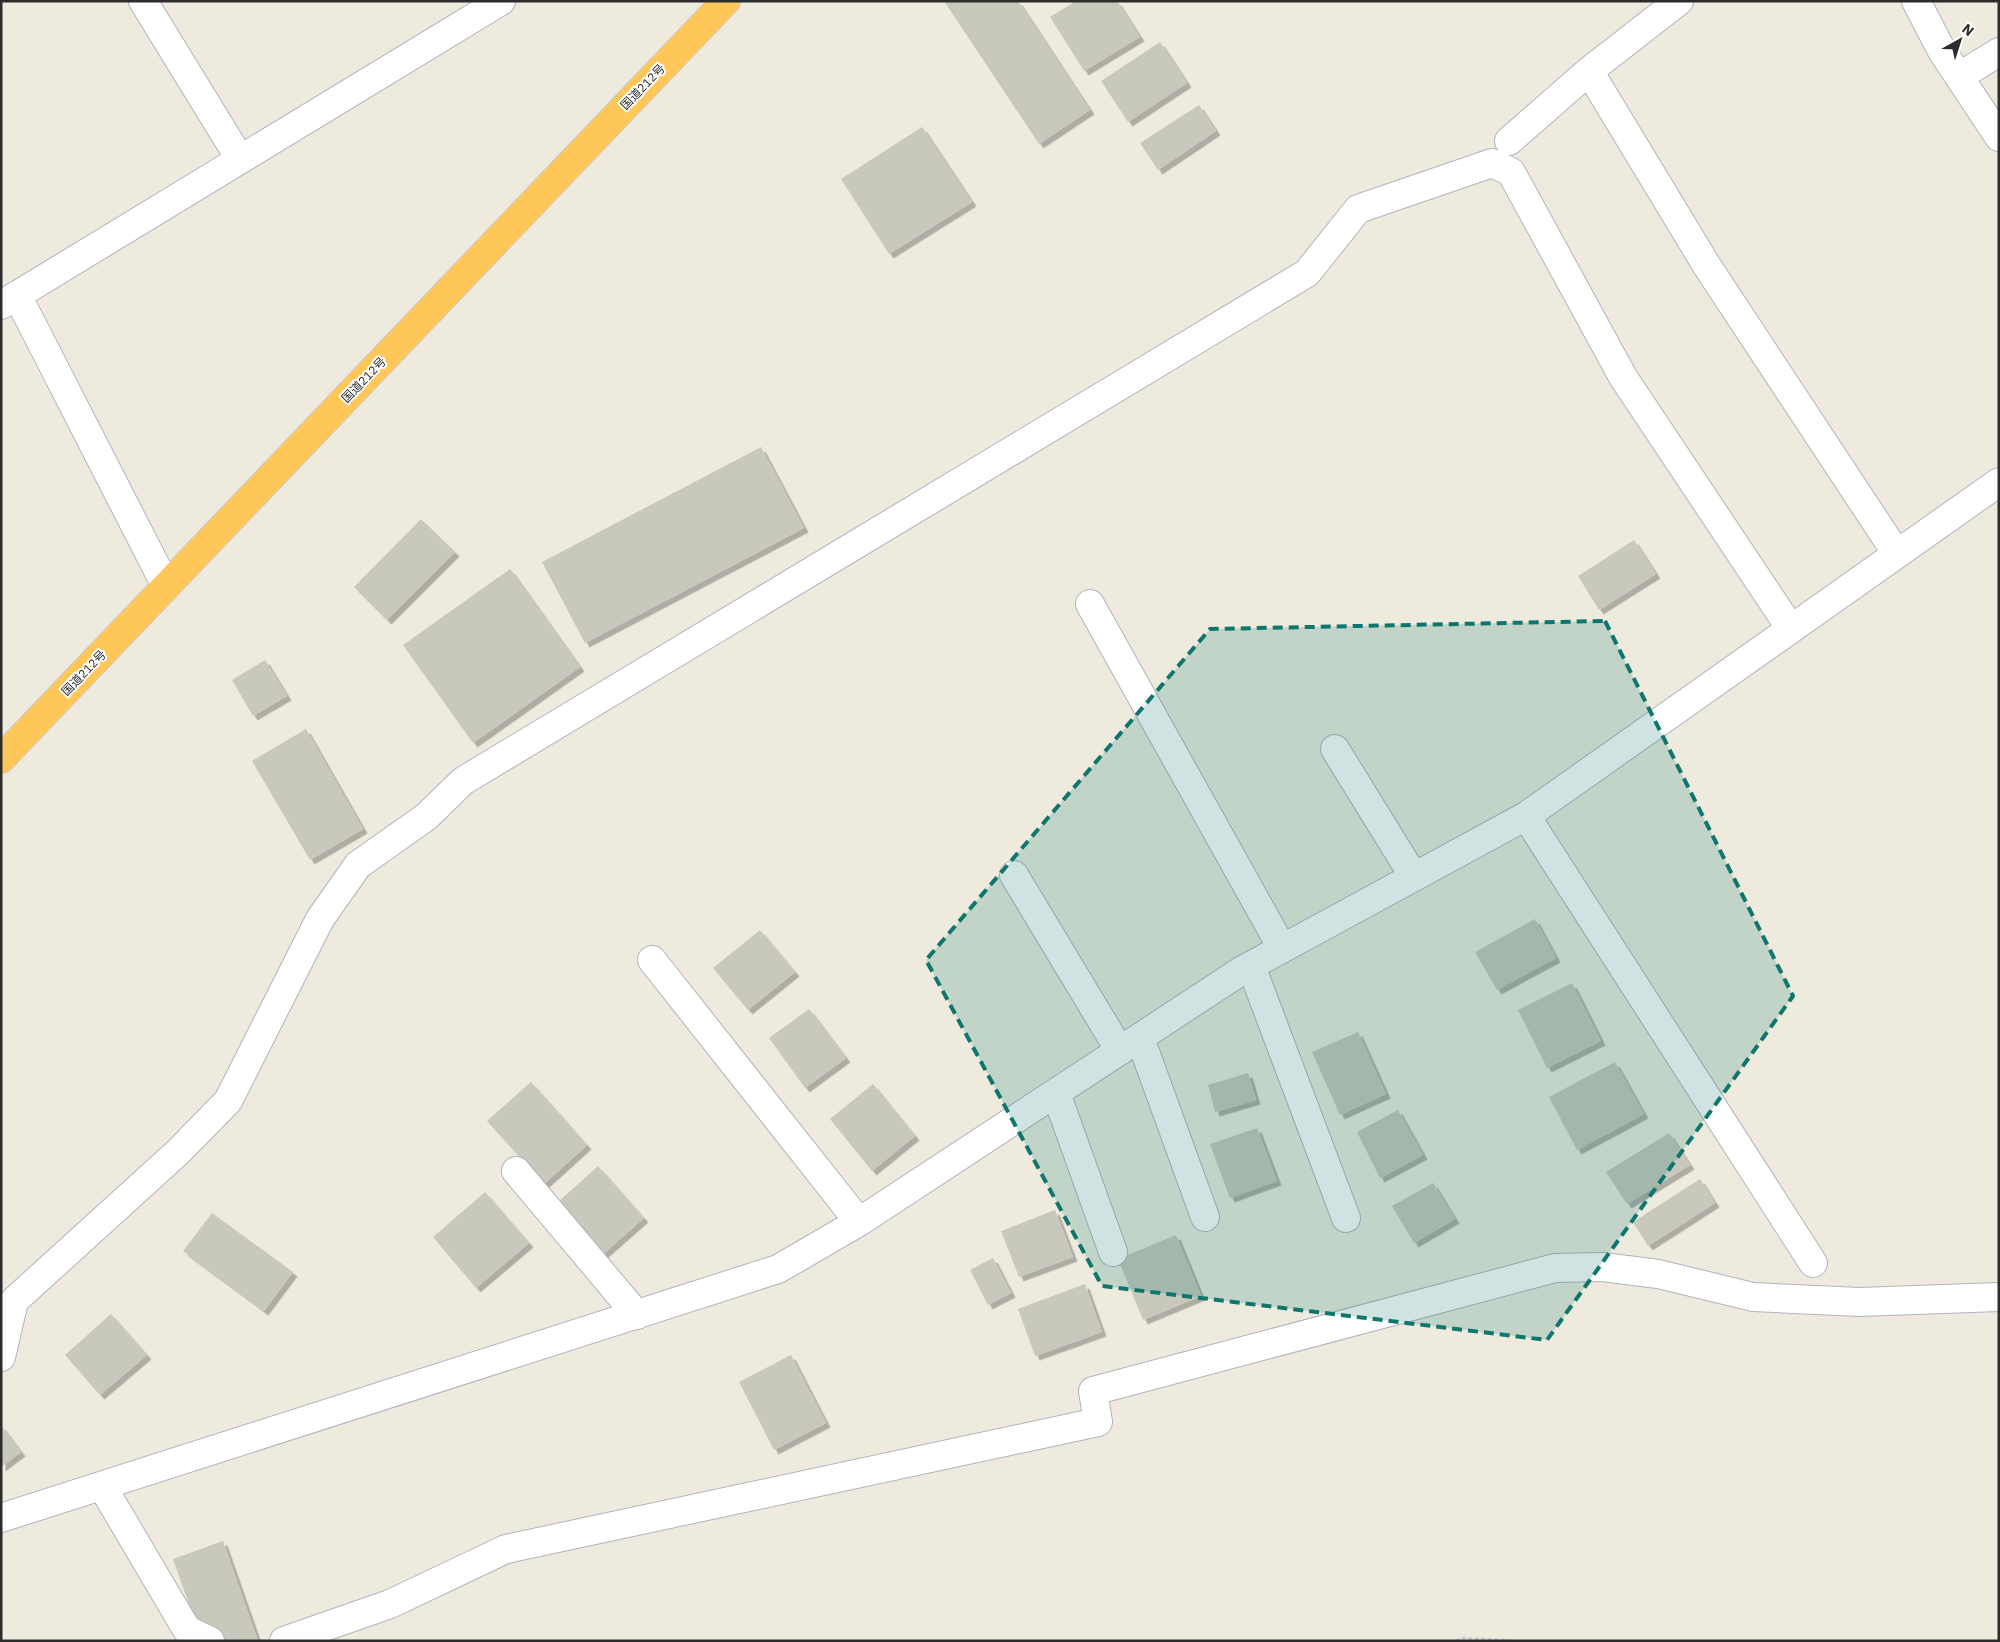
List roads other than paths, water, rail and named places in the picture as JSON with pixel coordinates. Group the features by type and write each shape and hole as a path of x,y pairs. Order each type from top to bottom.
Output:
{"highway":[{"name":"国道212号","path":"1,758 726,1"}],"street":[{"path":"143,1 240,159"},
{"path":"166,586 9,300 501,1"},
{"path":"1509,141 1589,71 1679,1"},
{"path":"1916,1 1942,52 1960,76 1999,137"},
{"path":"1960,76 1999,52"},
{"path":"1589,71 1706,266 1897,554"},
{"path":"1,1356 14,1301 178,1152 228,1101 320,919 358,865 426,817 463,781 1307,273 1358,209 1492,163 1511,172 1623,377 1791,629"},
{"path":"1,1518 778,1269 859,1222 1251,966 1526,816 1999,482"},
{"path":"1090,604 1282,948"},
{"path":"1335,749 1414,877"},
{"path":"1526,816 1813,1263"},
{"path":"1014,875 1130,1044 1205,1217"},
{"path":"652,960 859,1222"},
{"path":"1251,966 1346,1218"},
{"path":"1056,1093 1113,1252"},
{"path":"516,1171 637,1315"},
{"path":"284,1641 390,1604 506,1549 1098,1422 1093,1391 1555,1268 1603,1266 1658,1274 1753,1296 1860,1302 1999,1298"},
{"path":"102,1486 187,1630 210,1641"}]}
